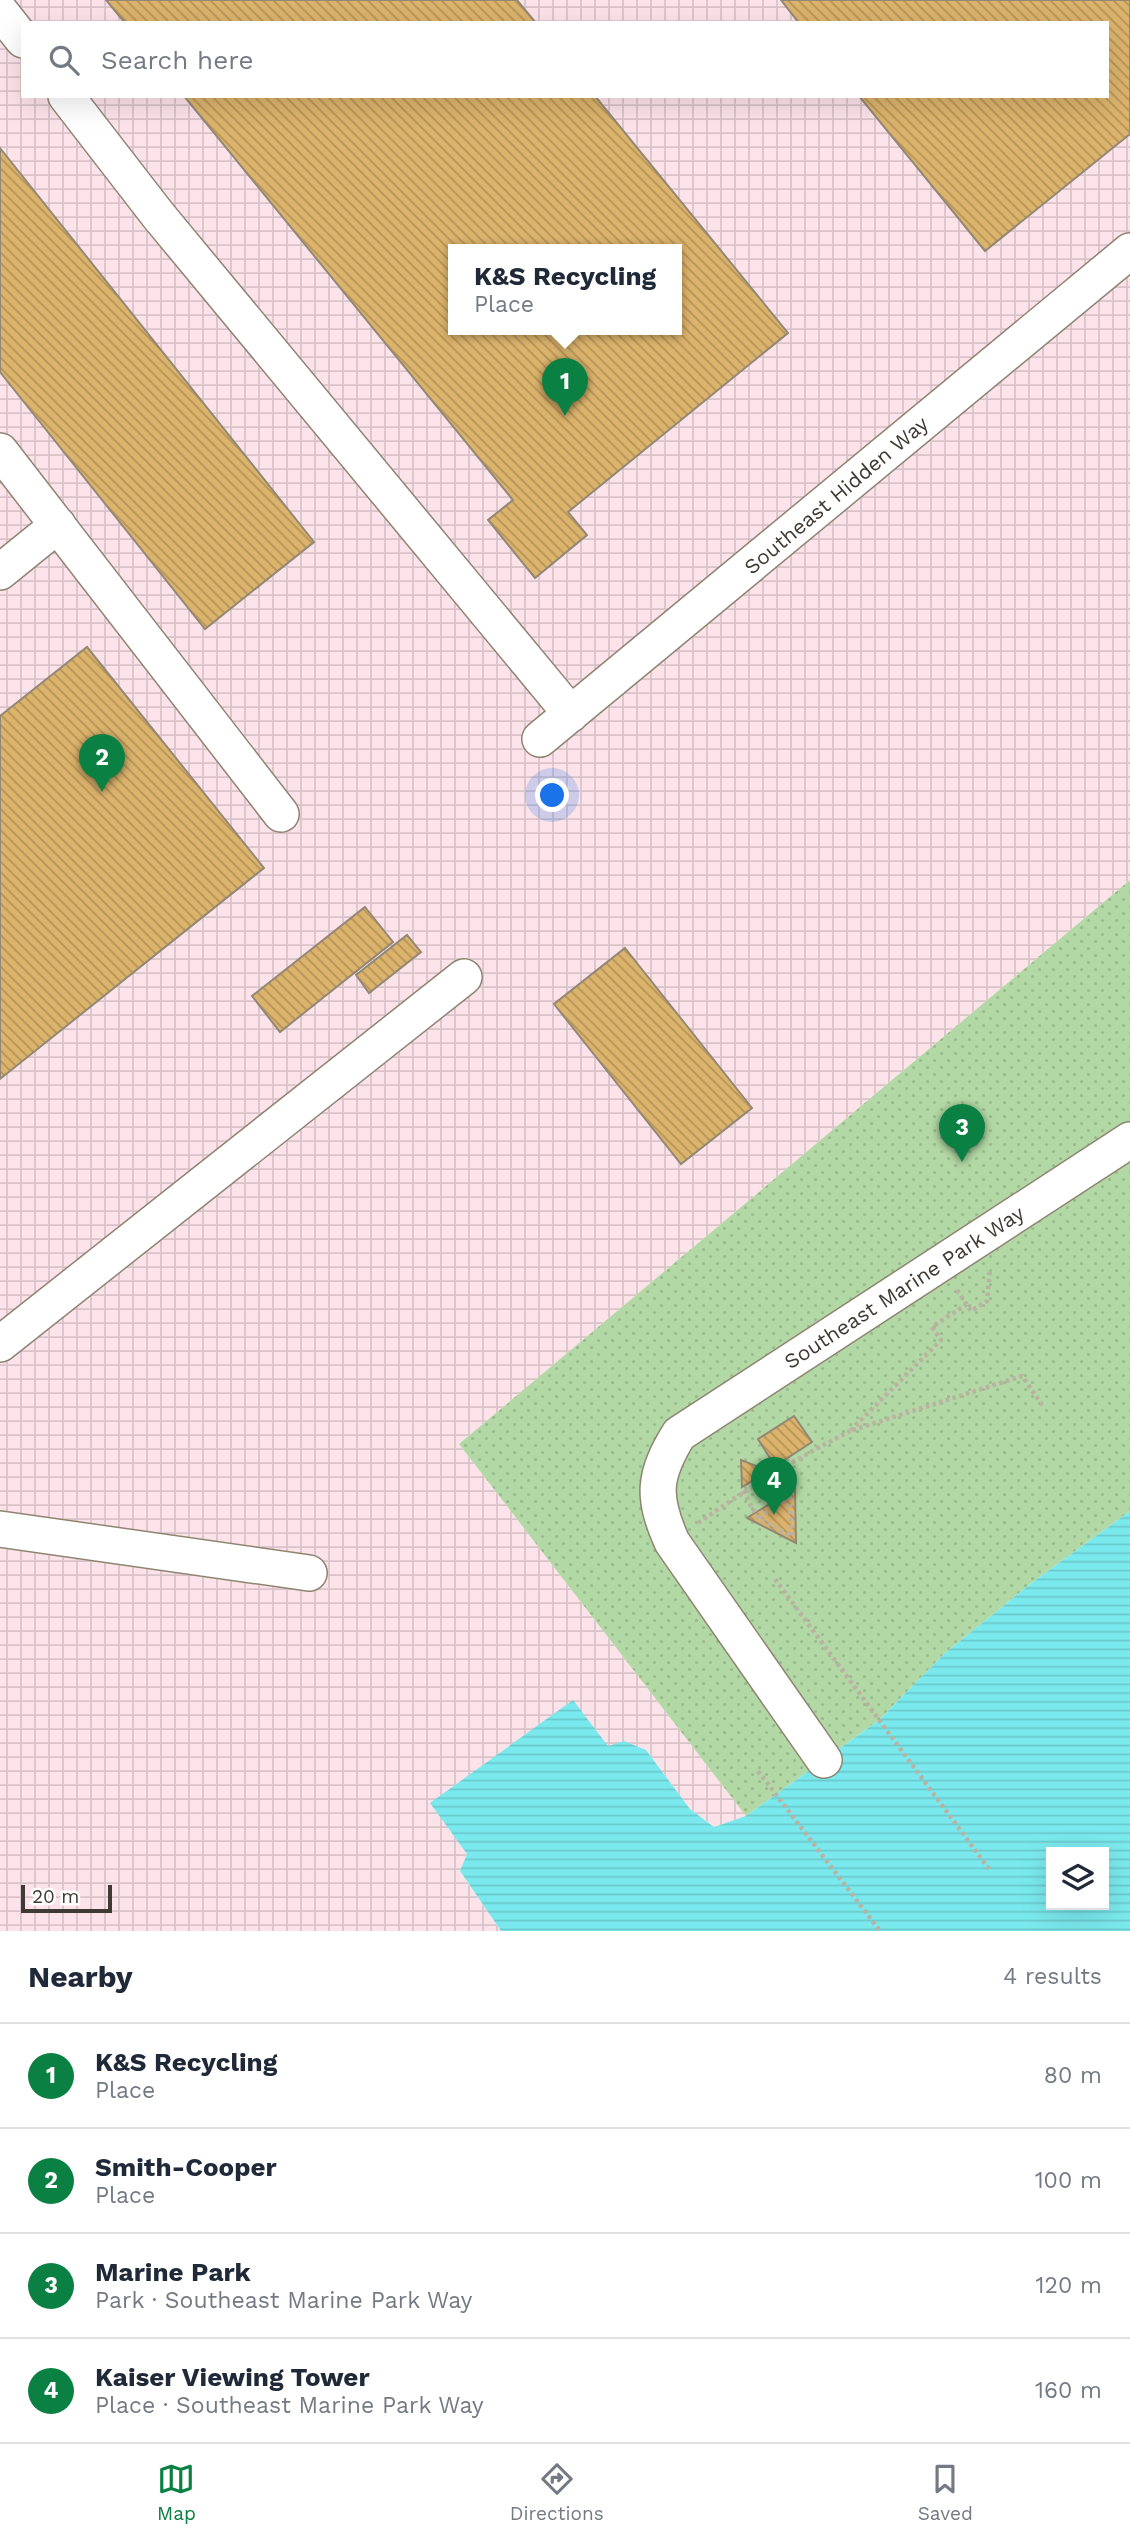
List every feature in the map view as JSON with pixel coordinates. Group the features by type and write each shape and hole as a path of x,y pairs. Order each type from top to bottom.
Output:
{"street":[{"path":"68,98 158,215 570,714"},
{"name":"Southeast Hidden Way","path":"540,738 1130,251"},
{"path":"0,451 281,814"},
{"path":"0,572 58,526"},
{"path":"0,1344 464,977"},
{"name":"Southeast Marine Park Way","path":"672,1542 660,1516 658,1487 664,1459 679,1434 1130,1140"},
{"path":"0,1529 309,1573"},
{"path":"672,1542 824,1760"}],"path":[{"path":"850,1431 941,1340 932,1327 967,1304"},
{"path":"672,1542 743,1491 798,1457 850,1431 1022,1376 1044,1408"},
{"path":"743,1491 758,1518 792,1536 789,1498 758,1518"},
{"path":"775,1579 989,1869"},
{"path":"758,1771 880,1931"}],"shaded area":[{"path":"0,0 1130,0 1130,880 459,1444 746,1816 715,1827 690,1809 646,1750 467,1854 460,1872 501,1931 0,1931"}],"green space":[{"path":"1130,880 1130,1511 1030,1584 944,1654 879,1720 746,1816 459,1444"}],"water":[{"path":"1130,1511 1130,1931 501,1931 460,1871 467,1854 430,1803 573,1700 608,1746 624,1741 646,1750 690,1809 714,1827 746,1816 879,1720 944,1654 1030,1584"}],"building":[{"path":"106,0 517,0 534,21 123,21"},
{"path":"781,0 1130,0 1130,134 985,251 861,98 1109,98 1109,21 797,21"},
{"path":"186,98 597,98 788,333 568,512 587,535 535,578 488,520 513,500"},
{"path":"0,148 314,542 205,629 0,372"},
{"path":"87,647 264,868 0,1079 0,716"},
{"path":"365,907 393,942 280,1032 252,996"},
{"path":"407,935 421,952 369,993 356,975"},
{"path":"625,948 752,1108 681,1164 554,1004"},
{"path":"794,1416 812,1442 775,1466 758,1439"},
{"path":"741,1460 769,1471 742,1487"},
{"path":"795,1488 796,1543 747,1518"}],"place":[{"name":"K&S Recycling","path":"565,416"},
{"name":"Smith-Cooper","path":"102,792"},
{"name":"Marine Park","path":"962,1162"},
{"name":"Kaiser Viewing Tower","path":"774,1515"}]}
